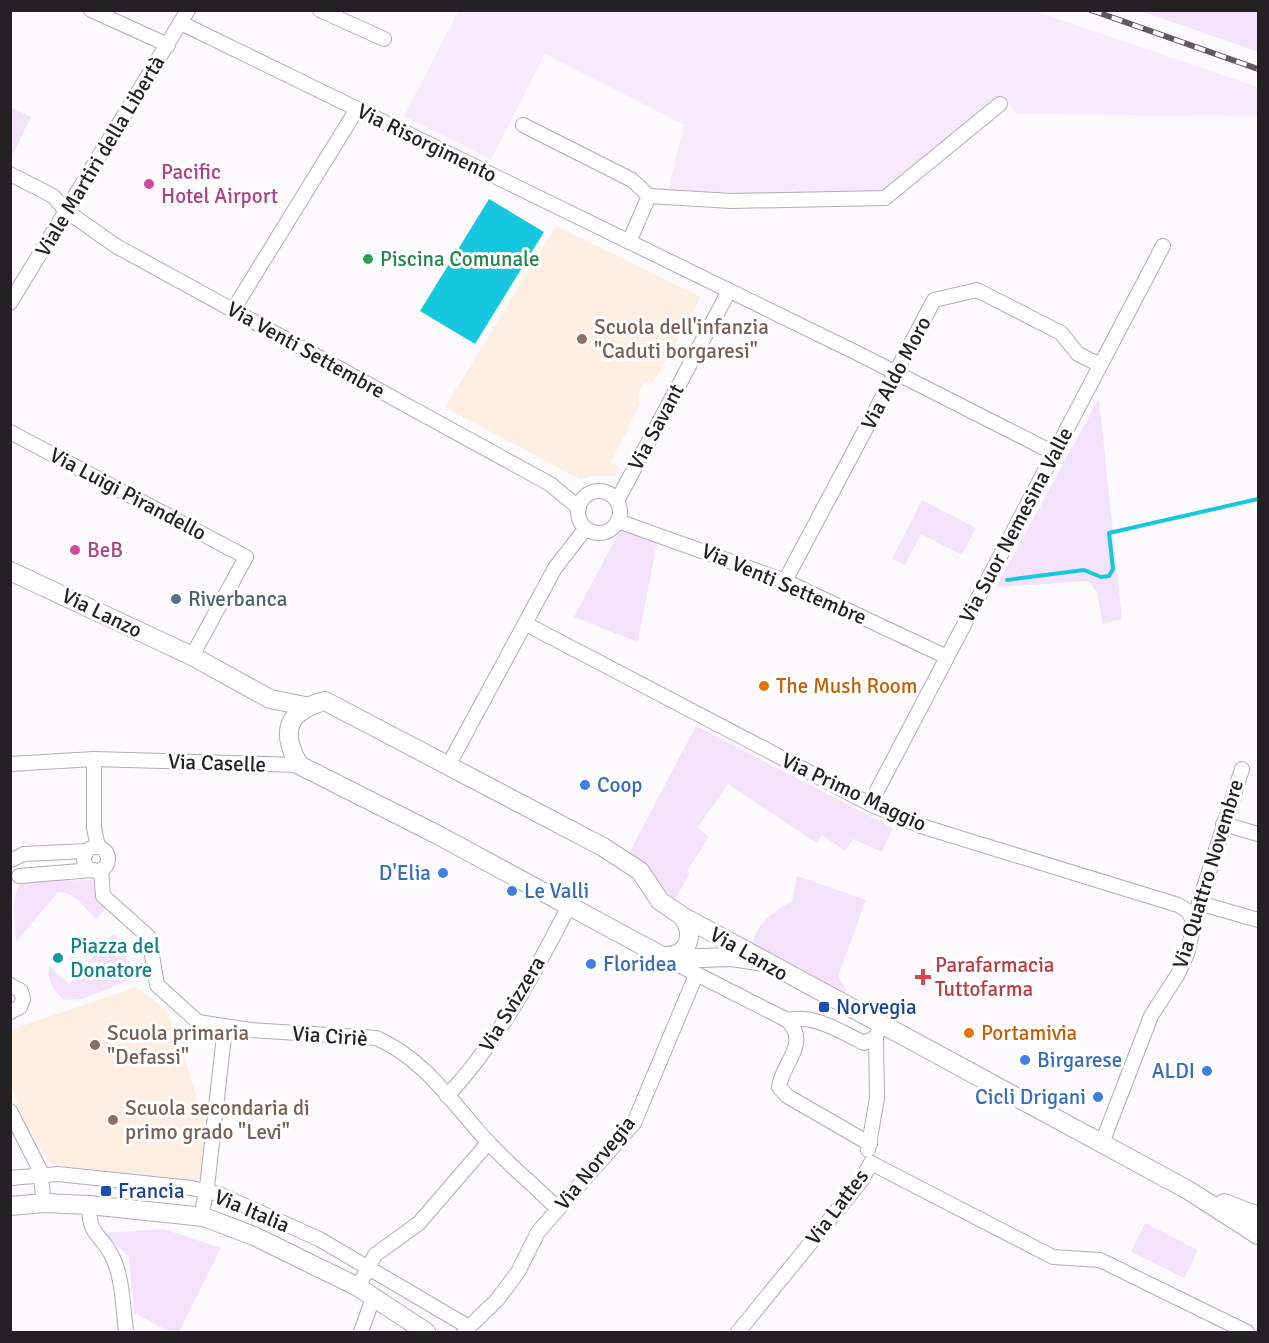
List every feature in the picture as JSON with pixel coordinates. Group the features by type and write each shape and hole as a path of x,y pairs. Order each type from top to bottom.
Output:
{"street":[{"path":"91,10 168,45"},
{"name":"Viale Martiri della Libertà","path":"11,303 65,210 188,10"},
{"path":"320,10 384,39"},
{"name":"Via Risorgimento","path":"181,23 1054,453"},
{"path":"523,125 632,180 649,196 731,201 885,198 1000,104"},
{"path":"233,310 357,109"},
{"name":"Via Venti Settembre","path":"10,174 53,196 65,210 117,246 550,484 579,508"},
{"path":"629,242 649,196"},
{"name":"Via Suor Nemesina Valle","path":"870,804 1163,246"},
{"name":"Via Aldo Moro","path":"785,581 934,300 977,290 1061,333 1078,354 1100,365"},
{"name":"Via Savant","path":"617,501 729,291"},
{"name":"Via Luigi Pirandello","path":"10,432 246,556 192,656"},
{"name":"Via Venti Settembre","path":"550,484 587,495"},
{"path":"600,491 613,496 617,501 620,514 618,520 604,532 586,528 581,523 579,508 587,495 600,491"},
{"name":"Via Venti Settembre","path":"618,520 785,581 947,657"},
{"path":"448,766 555,568 586,528"},
{"name":"Via Lanzo","path":"10,571 192,656 270,699 305,706 325,701 603,847 640,871 660,901 684,917 878,1031 1102,1143 1188,1190 1258,1235"},
{"name":"Via Primo Maggio","path":"526,624 870,804 921,826 1178,905 1188,911 1194,923"},
{"name":"Via Lanzo","path":"270,699 289,729"},
{"path":"299,765 288,746 289,729 297,713 305,706"},
{"path":"94,759 94,828 92,849 85,862 97,870"},
{"name":"Via Caselle","path":"10,764 94,759 299,765 411,821 569,906"},
{"name":"Via Quattro Novembre","path":"1102,1143 1151,1016 1183,966 1199,903 1242,769"},
{"path":"1223,824 1258,834"},
{"path":"92,849 105,850 108,857 106,865 97,870 15,881 18,868 11,860 24,854 92,849"},
{"name":"Via Ciriè","path":"97,870 103,896 149,937 157,985 198,1022 225,1027 376,1038 409,1055 488,1143 558,1209"},
{"path":"1199,903 1258,920"},
{"path":"569,906 696,975 787,1020 793,1026 797,1038 796,1049 780,1079 779,1087 787,1096 870,1144"},
{"name":"Via Svizzera","path":"447,1096 473,1069 500,1028 569,906"},
{"path":"662,956 682,953 688,945 689,925 684,917"},
{"path":"662,956 672,959 732,957 764,962"},
{"name":"Via Norvegia","path":"467,1330 497,1300 518,1272 538,1232 633,1123 696,975"},
{"path":"10,985 21,991 23,999 20,1007 10,1012"},
{"path":"787,1020 801,1017 815,1019 864,1042 878,1031"},
{"path":"201,1217 207,1191 225,1027"},
{"name":"Via Lattes","path":"738,1332 861,1181 871,1163 866,1155 878,1098 878,1031"},
{"path":"10,1111 41,1175 44,1203"},
{"path":"361,1332 368,1267 375,1256 419,1223 488,1143"},
{"path":"871,1163 1053,1257 1100,1260 1247,1332"},
{"name":"Via Italia","path":"10,1178 58,1174 219,1194 319,1239 368,1267 467,1330"},
{"name":"Via Lanzo","path":"1188,1190 1258,1216"},
{"name":"Via Italia","path":"10,1206 44,1203 88,1205 201,1217 254,1236 365,1292 426,1332"},
{"path":"88,1205 92,1231 112,1256 116,1267 126,1332"}],"shaded area":[{"path":"459,10 1035,11 1258,87 1258,116 1017,114 1004,97 881,195 687,196 668,190 684,125 545,54 491,160 404,116"},
{"path":"1140,11 1258,11 1258,52 1245,47"},
{"path":"11,107 31,117 10,158"},
{"name":"Scuola dell'infanzia \"Caduti borgaresi\"","path":"556,226 701,297 654,381 643,384 638,396 640,404 611,462 620,468 615,476 590,476 581,480 445,407"},
{"path":"1099,398 1122,619 1103,624 1097,593 1089,581 996,587"},
{"path":"922,500 976,528 962,555 921,534 905,565 892,559"},
{"path":"620,530 657,543 638,640 635,641 574,617"},
{"path":"696,726 893,828 882,852 853,839 845,851 822,835 817,843 728,784 698,827 709,837 687,871 690,873 675,899 661,888 648,865 628,855"},
{"path":"797,876 866,900 838,977 847,990 842,994 752,944 767,918 792,901"},
{"path":"92,880 100,902 106,908 96,919 74,897 58,892 16,942 14,902 22,881"},
{"path":"113,934 123,943 130,980 82,999 64,1000 52,985 49,966 69,984"},
{"path":"136,987 166,1010 204,1121 203,1175 195,1182 51,1164 22,1119 11,1084 10,1030"},
{"path":"1145,1223 1198,1250 1184,1278 1131,1252"},
{"path":"164,1229 221,1248 179,1332 170,1332 134,1313 129,1257 104,1233"}],"water":[{"path":"489,199 544,232 475,344 420,311"}],"waterway":[{"path":"1007,580 1084,570 1101,577 1109,576 1113,569 1109,533 1258,499"}],"railway":[{"path":"1091,10 1258,69"}],"place":[{"name":"Pacific Hotel Airport","path":"149,184"},
{"name":"Piscina Comunale","path":"368,259"},
{"name":"Scuola dell'infanzia \"Caduti borgaresi\"","path":"582,339"},
{"name":"BeB","path":"75,550"},
{"name":"Riverbanca","path":"176,599"},
{"name":"The Mush Room","path":"764,686"},
{"name":"Coop","path":"585,785"},
{"name":"D'Elia","path":"443,873"},
{"name":"Le Valli","path":"512,891"},
{"name":"Piazza del Donatore","path":"58,958"},
{"name":"Floridea","path":"591,964"},
{"name":"Parafarmacia Tuttofarma","path":"923,977"},
{"name":"Norvegia","path":"824,1007"},
{"name":"Portamivia","path":"969,1033"},
{"name":"Scuola primaria \"Defassi\"","path":"95,1045"},
{"name":"Birgarese","path":"1025,1060"},
{"name":"ALDI","path":"1207,1071"},
{"name":"Cicli Drigani","path":"1098,1097"},
{"name":"Scuola secondaria di primo grado \"Levi\"","path":"113,1120"},
{"name":"Francia","path":"106,1191"}]}
